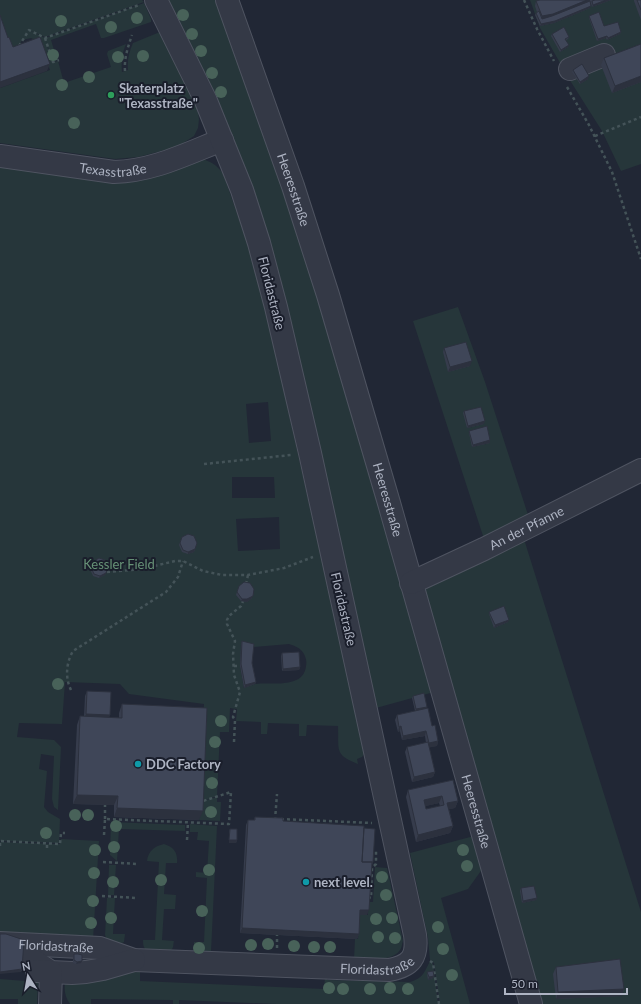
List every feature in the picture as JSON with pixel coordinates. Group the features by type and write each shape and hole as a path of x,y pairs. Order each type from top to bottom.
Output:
{"street":[{"name":"Heeresstraße","path":"227,0 293,186 326,288 359,398 531,1004"},
{"name":"Floridastraße","path":"0,943 100,948 134,960 389,970 403,967 415,954 416,949 415,935 376,824 331,550 276,307 261,250 242,190 206,100 150,1"},
{"path":"564,72 604,55"},
{"name":"Texasstraße","path":"0,156 114,172 128,172 158,166 222,140"},
{"name":"An der Pfanne","path":"411,583 484,549 641,470"},
{"name":"Floridastraße","path":"0,957 22,958 34,961 51,972"},
{"name":"Floridastraße","path":"0,970 86,972 103,969 134,960"},
{"path":"50,1004 51,972"}],"path":[{"path":"524,0 536,29 564,72 612,172 641,259"},
{"path":"45,38 150,1"},
{"path":"14,48 19,46 29,30 45,38 53,62 59,60"},
{"path":"125,71 124,64 132,35"},
{"path":"595,136 641,117"},
{"path":"204,464 310,453"},
{"path":"106,572 142,569 175,561 183,561 203,571 222,575 248,575 284,568 331,550"},
{"path":"71,690 67,682 68,659 73,651 166,592 178,577 183,561"},
{"path":"246,585 248,575"},
{"path":"234,742 235,720 233,717 240,692 234,675 233,654 236,641 227,624 227,620 244,601"},
{"path":"234,666 240,666"},
{"path":"105,820 229,824 231,792 200,802"},
{"path":"275,822 277,794"},
{"path":"104,835 105,805"},
{"path":"275,819 376,824"},
{"path":"187,840 188,822"},
{"path":"0,846 0,841 60,844 61,833 65,833"},
{"path":"47,843 47,848"},
{"path":"368,898 370,898 372,868 376,864 376,843"},
{"path":"103,862 138,864"},
{"path":"102,896 137,898"},
{"path":"416,949 433,963 439,1004"}],"green space":[{"path":"0,0 142,0 144,2 45,37 29,30 45,38 144,3 151,22 104,38 101,38 96,24 51,40 57,60 54,62 58,61 64,83 111,67 107,54 108,51 126,44 122,58 122,72 128,70 130,50 133,43 160,32 197,107 199,119 198,128 194,136 177,147 138,157 115,159 0,143 0,88 50,70 46,59 51,58 53,62 46,41 49,53 44,55 40,42 31,38 22,40 19,46 9,49 0,29"},
{"path":"166,0 220,0 286,189 434,692 376,708 286,306"},
{"path":"530,0 641,0 641,164 621,171 602,131 571,82 540,28"},
{"name":"Kessler Field","path":"201,159 213,164 223,173 249,248 266,311 365,753 362,757 357,759 358,764 345,758 339,751 338,726 307,725 306,736 299,736 299,724 268,723 267,734 261,734 261,722 236,721 237,709 230,708 229,732 220,732 217,796 200,802 204,704 129,694 120,684 65,682 62,724 19,723 17,737 54,740 61,747 58,810 54,807 52,799 54,756 41,754 39,769 47,771 44,807 48,812 60,819 59,843 0,841 0,165","holes":["268,402 271,441 249,443 246,404","232,477 274,477 275,498 232,498","279,517 280,549 238,551 236,519","241,644 253,647 289,644 296,646 303,652 306,662 304,673 293,681 286,683 254,684 244,688 240,666"]},
{"path":"458,307 485,382 530,521 485,542 413,321"},
{"path":"523,536 641,912 641,1004 539,1004 421,593 424,583"},
{"path":"217,797 217,802 221,802 220,821 199,820 200,802"},
{"path":"111,822 185,825 185,831 119,829 117,861 110,855"},
{"path":"190,824 217,826 211,952 194,951 194,942 204,942 207,878 196,877 196,872 207,873 209,841 197,840 198,832 190,832"},
{"path":"474,836 483,868 468,889 441,898 470,1004 440,1004 434,963 430,960 428,938 410,853"},
{"path":"61,839 99,841 93,940 0,935 0,842 60,844"},
{"path":"164,844 175,851 177,863 166,863 164,894 176,895 175,909 164,909 162,940 174,941 171,950 153,951 145,949 143,946 143,940 155,940 159,862 147,861 152,850"},
{"path":"109,865 116,865 114,895 108,895"},
{"path":"375,867 387,868 403,941 401,949 397,954 392,956 379,959 354,959 355,939 358,939 359,915 368,915 368,902 373,902"},
{"path":"107,898 115,898 113,934 125,934 124,942 120,944 107,940 105,935"},
{"path":"430,961 433,964 438,1004 276,1004 179,1000 179,1004 173,1004 173,1000 91,999 91,1004 70,1004 65,991 65,983 140,969 140,981 324,989 325,977 327,977 327,980 410,982 418,979 423,974"},
{"path":"0,979 38,982 37,1004 18,1004 18,999 0,999"}],"building":[{"path":"587,0 553,14 542,16 536,1"},
{"path":"606,0 593,5 592,1"},
{"path":"637,0 641,0 641,10"},
{"path":"590,1 591,6 555,21 541,24 536,13 539,11 542,19"},
{"path":"599,12 604,26 618,22 621,32 608,38 607,36 598,39 589,16"},
{"path":"0,15 8,38 9,37 13,47 40,37 50,64 0,82"},
{"path":"564,27 569,37 565,39 569,45 561,50 552,34"},
{"path":"641,44 641,76 615,86 604,58"},
{"path":"582,64 589,76 580,82 573,70"},
{"path":"466,342 472,361 450,367 444,348"},
{"path":"481,407 485,421 468,426 464,411"},
{"path":"487,426 490,440 473,445 469,431"},
{"path":"188,534 194,536 197,543 195,549 188,552 183,550 180,543 182,537"},
{"path":"99,558 105,560 109,566 106,573 100,576 94,574 91,567 94,561"},
{"path":"244,582 250,583 254,589 253,596 247,599 242,599 237,592 239,586"},
{"path":"504,606 509,620 495,625 489,612"},
{"path":"242,641 254,644 252,663 256,682 245,685 241,664"},
{"path":"299,652 300,667 283,669 282,653"},
{"path":"87,691 111,692 110,715 86,714"},
{"path":"424,693 427,707 416,709 413,696"},
{"name":"DDC Factory","path":"122,704 207,708 203,811 117,808 118,796 77,795 80,716 122,718"},
{"path":"428,708 432,726 435,725 438,741 429,743 426,731 403,736 401,726 399,727 397,715"},
{"path":"428,742 435,772 414,777 407,747"},
{"path":"453,780 458,801 447,803 453,826 418,835 408,790","holes":["442,796 444,805 426,809 424,800"]},
{"name":"next level.","path":"255,817 283,818 283,821 364,826 362,862 372,862 369,910 360,910 359,934 242,928 248,820 255,820"},
{"path":"364,828 375,829 373,862 362,862"},
{"path":"230,829 237,829 237,840 229,840"},
{"path":"534,886 537,898 523,901 521,888"},
{"path":"0,934 6,934 24,940 22,969 0,972"},
{"path":"74,954 82,955 82,961 77,962 74,960"},
{"path":"620,959 624,989 558,992 556,967"},
{"path":"433,971 434,976 429,977 427,972"}],"place":[{"name":"Skaterplatz \"Texasstraße\"","path":"111,95"},
{"name":"DDC Factory","path":"138,764"},
{"name":"next level.","path":"306,882"}]}
